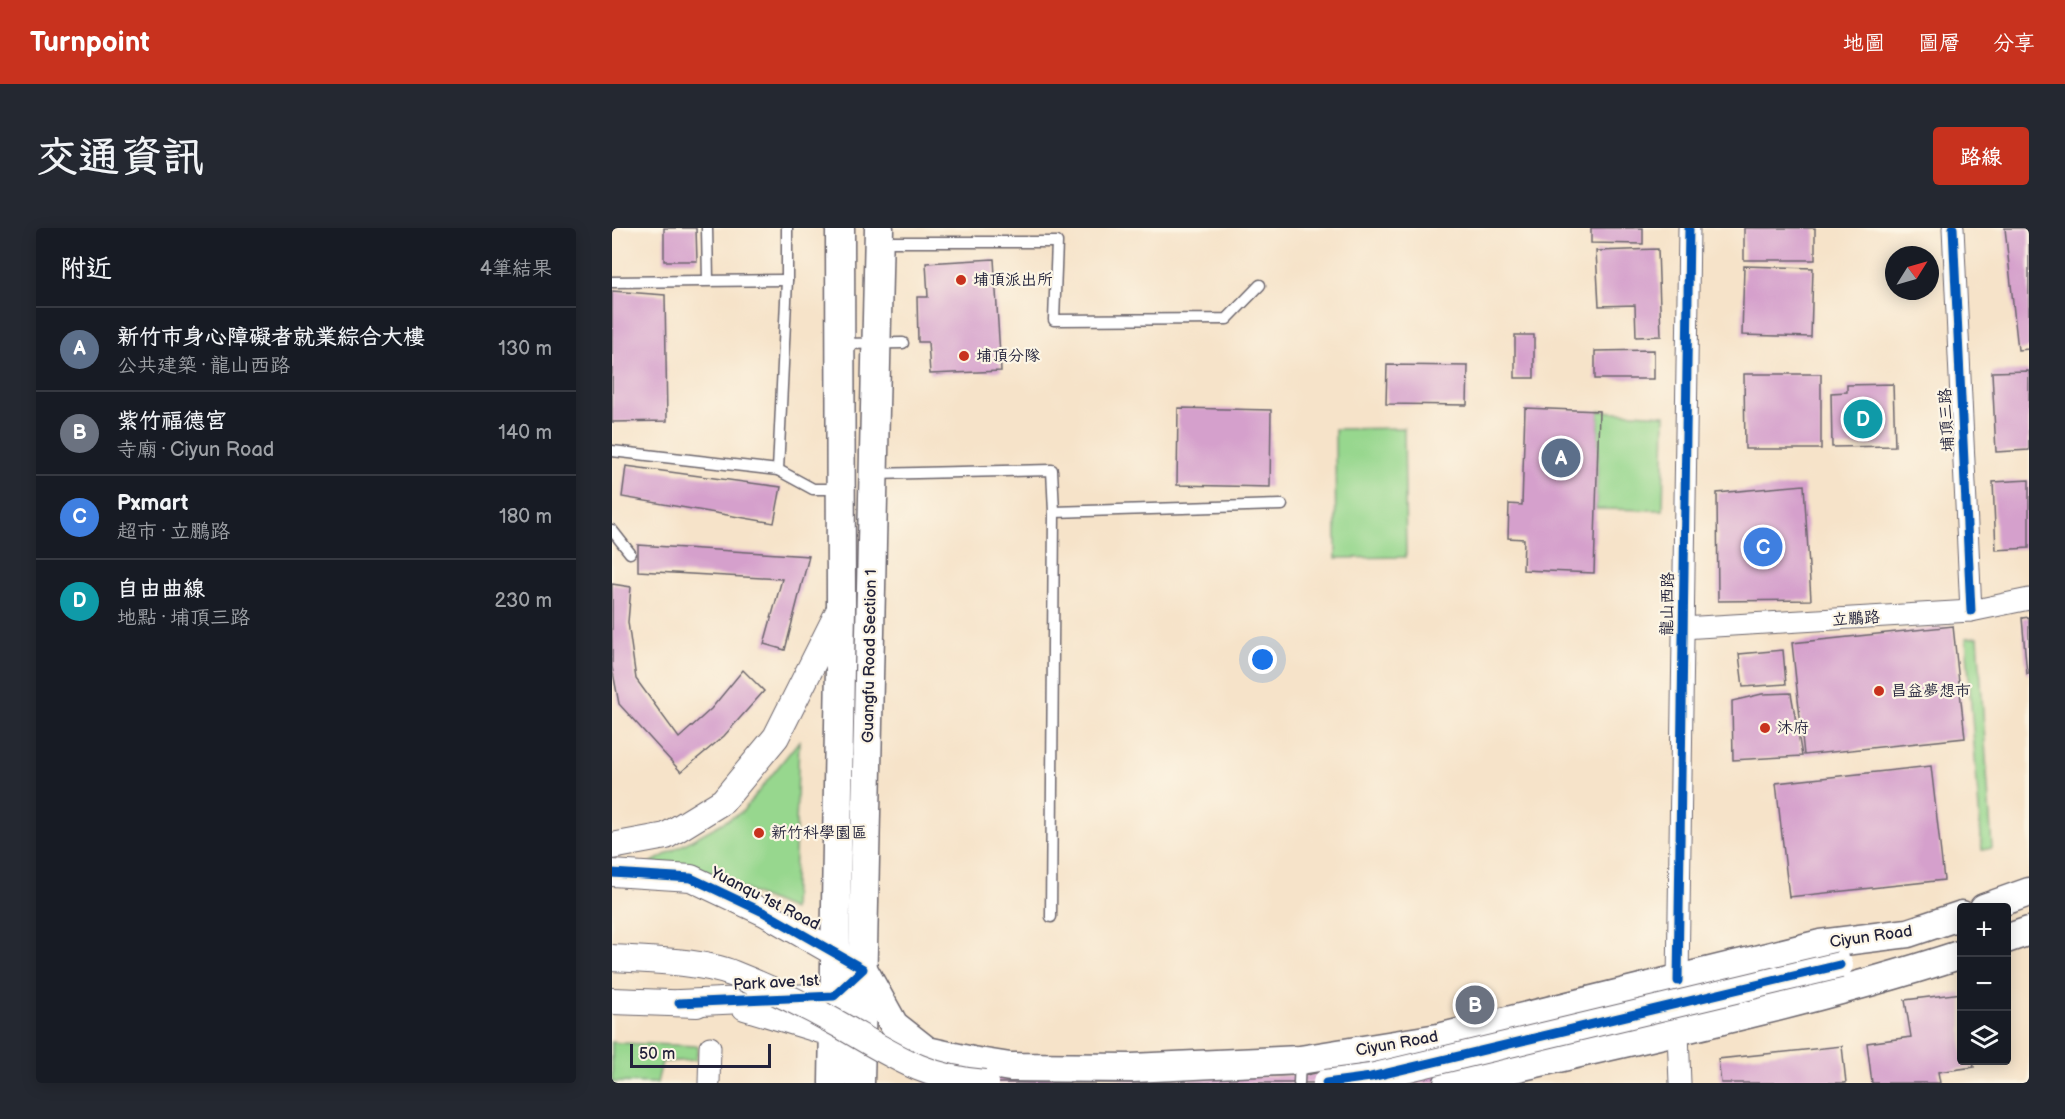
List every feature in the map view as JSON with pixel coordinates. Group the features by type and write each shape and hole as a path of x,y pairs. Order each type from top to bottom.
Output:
{"main road":[{"name":"Guangfu Road Section 1","path":"833,1083 841,607 840,228"},
{"name":"Guangfu Road Section 1","path":"860,1083 874,474 890,343 879,235"},
{"path":"1998,903 2029,892"},
{"name":"Ciyun Road","path":"863,969 894,1025 927,1051 972,1061 1010,1066 1299,1072 1448,1040 1820,944 1908,933 1957,917"},
{"path":"2011,938 2029,931"},
{"path":"1840,965 1908,933"},
{"path":"1456,1081 1677,1033 1912,970 1957,956"},
{"path":"1840,965 1912,970"}],"street":[{"name":"龍山西路","path":"1678,981 1689,228"},
{"name":"埔頂三路","path":"1953,228 1971,612"},
{"name":"立鵬路","path":"1682,628 1971,612 2029,599"},
{"path":"612,846 666,836 723,801 776,737 841,607"},
{"name":"Yuanqu 1st Road","path":"612,873 691,878 765,913 863,969"},
{"path":"612,958 670,962 731,973 840,1024 909,1066 964,1082 986,1083"},
{"path":"1326,1083 1371,1077 1840,965"},
{"name":"Park ave 1st","path":"680,1003 834,996 863,969"},
{"path":"612,1001 680,1003"},
{"name":"Park ave 1st","path":"680,1003 750,1008 834,1034"},
{"path":"1677,1033 1680,1083"},
{"path":"1448,1040 1456,1081"},
{"path":"709,1083 710,1047"}],"lane":[{"path":"707,228 708,280"},
{"path":"778,470 787,280 787,228"},
{"path":"879,235 1057,242 1054,320 1227,319 1260,285"},
{"path":"612,282 787,280"},
{"path":"840,345 890,343"},
{"path":"612,451 778,470 813,489 841,489"},
{"path":"874,474 1052,470 1054,512 1052,916"},
{"path":"1054,512 1282,505"},
{"path":"612,530 630,553"},
{"path":"612,1009 680,1003"}],"green space":[{"path":"1599,411 1665,415 1663,510 1596,509"},
{"path":"1404,428 1406,557 1336,558 1335,429"},
{"path":"1978,637 1992,848 1982,850 1966,638"},
{"path":"799,741 793,910 703,872 645,866 742,812"},
{"path":"612,1042 698,1046 696,1060 662,1062 657,1083 612,1082"}],"building":[{"path":"664,228 696,228 697,261 664,261"},
{"path":"1591,228 1643,228 1643,244 1591,243"},
{"path":"1744,228 1815,228 1815,260 1744,260"},
{"path":"2005,228 2029,228 2029,349 2018,350"},
{"path":"1658,249 1661,336 1636,337 1635,305 1599,306 1596,251"},
{"path":"994,259 1001,371 930,374 928,342 918,342 917,297 928,297 926,263"},
{"path":"1744,266 1813,268 1811,337 1742,335"},
{"path":"612,291 665,295 667,421 612,422"},
{"path":"1515,335 1534,335 1534,378 1515,378"},
{"path":"1654,350 1654,379 1595,379 1595,351"},
{"path":"1387,365 1468,366 1467,405 1386,404"},
{"path":"2029,371 2029,450 1996,452 1992,372"},
{"path":"1744,374 1821,374 1821,449 1745,449"},
{"path":"1893,384 1895,446 1832,447 1831,393 1847,392 1847,385"},
{"path":"1178,408 1271,410 1270,487 1177,485"},
{"path":"1525,408 1599,411 1594,573 1523,570 1524,539 1508,538 1509,504 1522,505"},
{"path":"626,466 781,487 774,523 622,497"},
{"path":"2029,480 2029,548 1996,550 1993,482"},
{"path":"1804,485 1811,600 1718,601 1717,493"},
{"path":"638,545 809,556 785,650 764,644 782,579 638,571"},
{"path":"612,584 631,587 628,622 636,679 679,738 711,709 743,670 764,691 724,736 681,772 619,704 612,667"},
{"path":"2029,617 2029,674 2027,674 2022,618"},
{"name":"昌益夢想市","path":"1953,626 1965,738 1804,755 1792,643"},
{"path":"1783,650 1786,684 1743,687 1739,654"},
{"name":"沐府","path":"1791,693 1802,756 1733,760 1732,701 1762,694"},
{"path":"1931,766 1944,880 1789,897 1776,783"},
{"path":"1957,994 1957,1065 1974,1065 1974,1067 1938,1072 1940,1083 1872,1083 1867,1043 1911,1037 1905,1000"},
{"path":"1487,996 1488,1010 1464,1013 1462,1000"},
{"path":"1842,1046 1846,1083 1721,1083 1718,1059"},
{"path":"1442,1047 1451,1079 1428,1083 925,1083 924,1065 1101,1080 1306,1075"}],"cycle path":[{"path":"1678,981 1689,228"},
{"path":"1953,228 1971,611"},
{"path":"612,873 691,878 765,913 863,969 834,996 679,1003"},
{"path":"1326,1083 1371,1077 1840,965"}],"place":[{"name":"埔頂派出所","path":"961,280"},
{"name":"埔頂分隊","path":"964,356"},
{"name":"自由曲線","path":"1863,419"},
{"name":"新竹市身心障礙者就業綜合大樓","path":"1561,458"},
{"name":"Pxmart","path":"1763,547"},
{"name":"昌益夢想市","path":"1879,691"},
{"name":"沐府","path":"1765,728"},
{"name":"新竹科學園區","path":"759,833"},
{"name":"紫竹福德宮","path":"1475,1005"}]}
